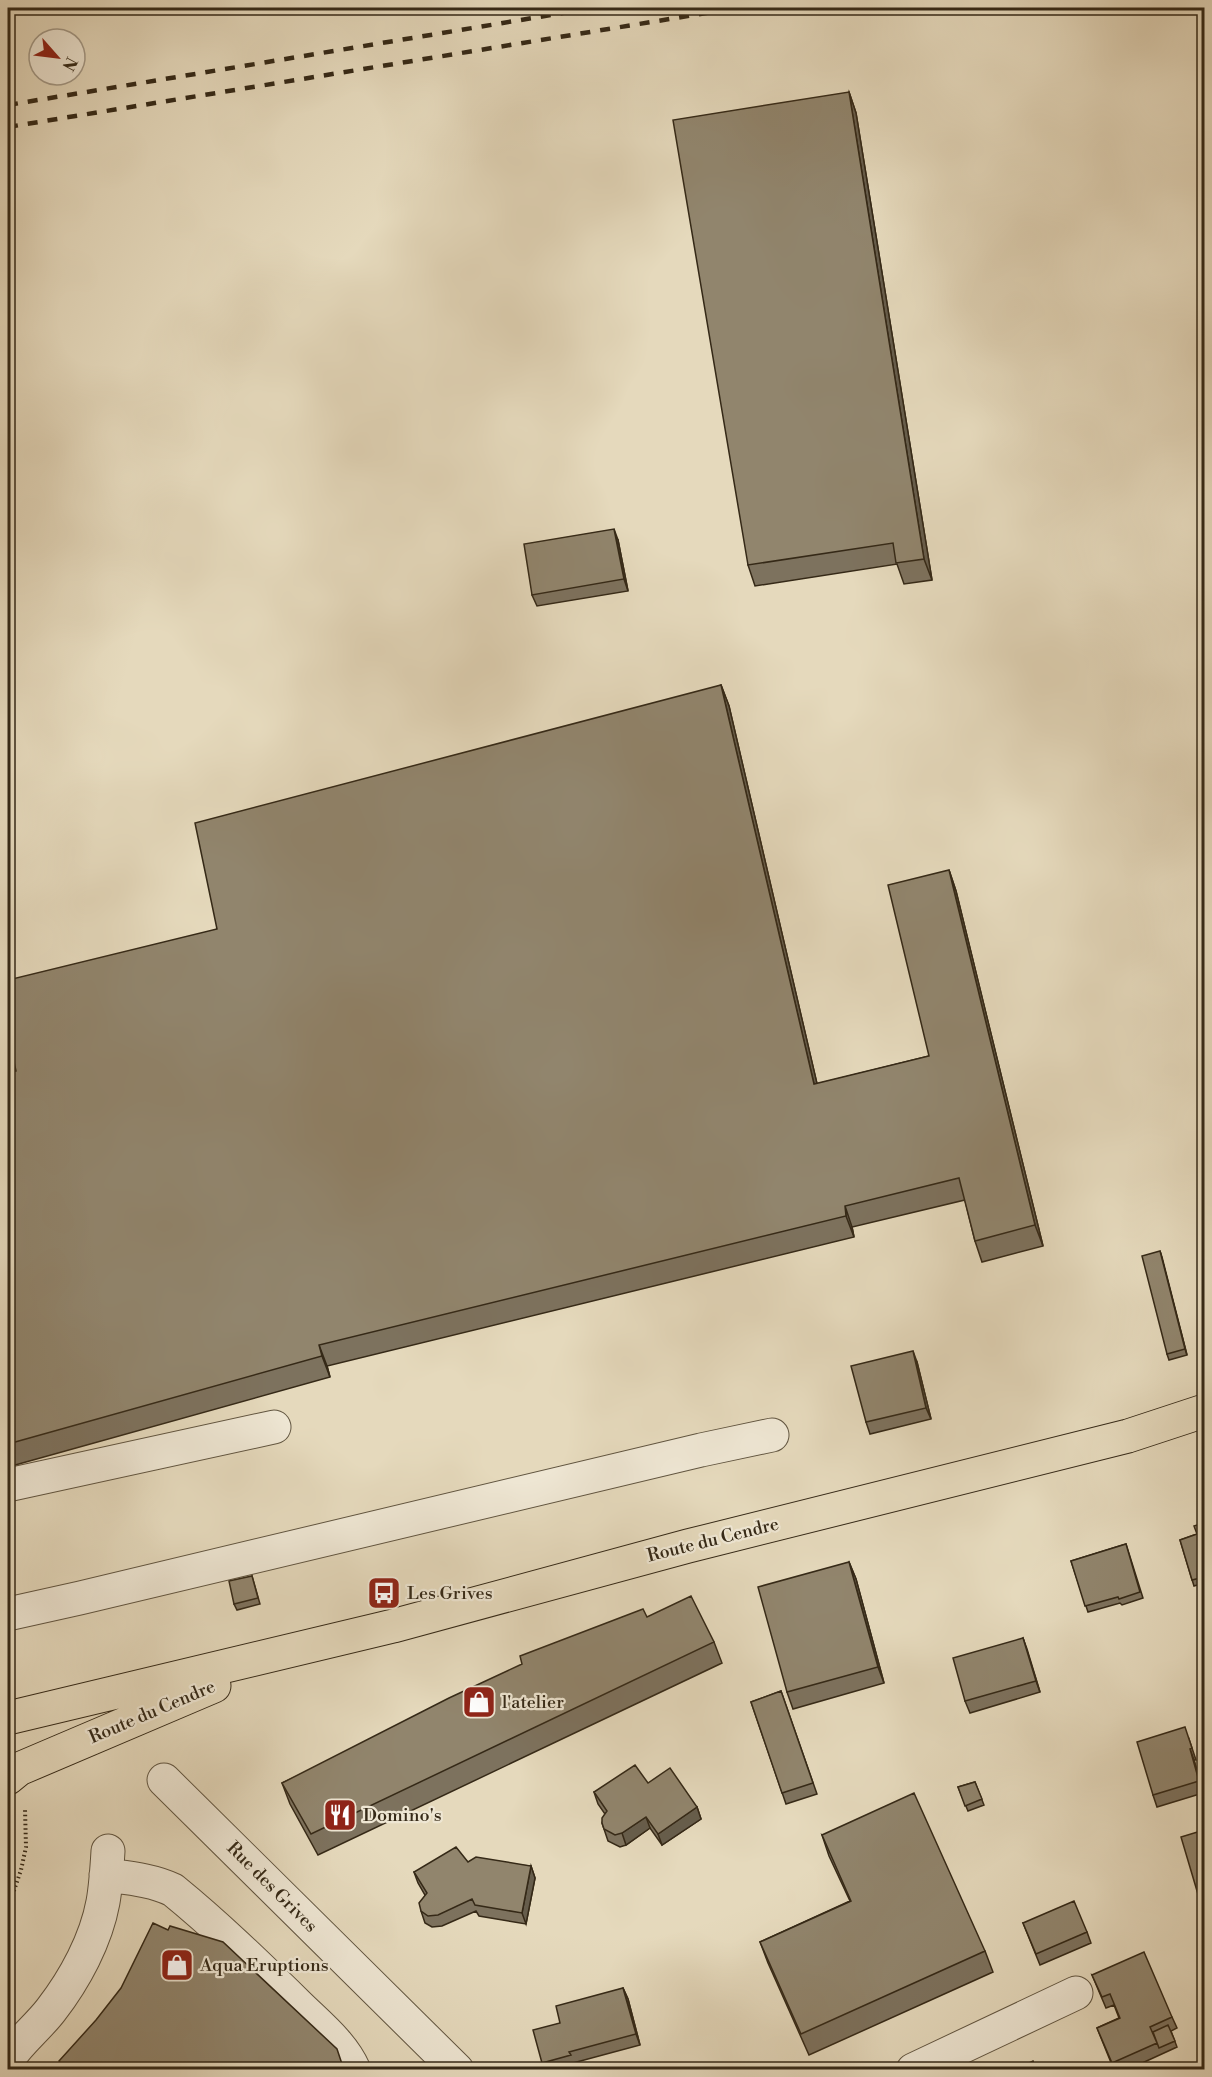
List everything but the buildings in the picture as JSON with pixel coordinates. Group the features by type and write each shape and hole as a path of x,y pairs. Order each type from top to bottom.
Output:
{"main road":[{"name":"Route du Cendre","path":"1128,1436 1204,1411"},
{"name":"Route du Cendre","path":"8,1718 299,1650 688,1546 1128,1436 1204,1422"},
{"name":"Route du Cendre","path":"13,1773 299,1650"}],"street":[{"path":"8,1485 274,1427"},
{"path":"8,1614 772,1435"},
{"name":"Rue des Grives","path":"164,1780 458,2070"},
{"path":"8,2059 52,2009 86,1954 103,1902 107,1863 172,1890 258,1966 336,2042 354,2070"},
{"path":"913,2070 1076,1993"}],"path":[{"path":"8,1908 26,1847 25,1807 37,1794 13,1773"}],"railway":[{"path":"8,105 593,8"},
{"path":"8,127 737,8"}],"place":[{"name":"Les Grives","path":"384,1593"},
{"name":"l'atelier","path":"479,1702"},
{"name":"Domino's","path":"340,1815"},
{"name":"Aqua Eruptions","path":"177,1965"}]}
